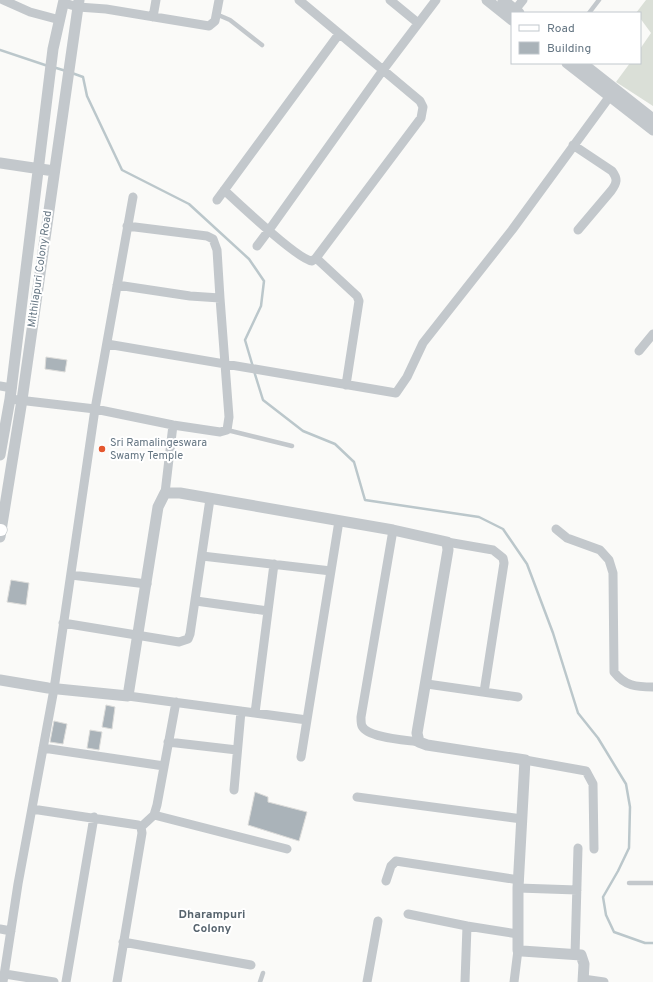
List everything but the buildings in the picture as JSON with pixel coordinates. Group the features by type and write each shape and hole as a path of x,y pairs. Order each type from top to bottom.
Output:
{"street":[{"path":"3,0 30,12 60,20"},
{"path":"153,17 156,0"},
{"path":"64,2 209,26 213,24 219,0"},
{"path":"224,190 303,258 312,261 316,258 421,118 423,107 420,101 299,0"},
{"path":"390,0 418,23"},
{"path":"257,246 383,70 436,0"},
{"path":"487,0 511,12"},
{"path":"503,0 513,12"},
{"path":"516,12 523,0"},
{"name":"Mithilapuri Colony Road","path":"0,455 11,393 53,49 64,2"},
{"name":"Mithilapuri Colony Road","path":"0,533 22,400 66,84 73,52 79,4"},
{"path":"217,200 339,34"},
{"path":"568,64 653,130"},
{"path":"583,64 653,119"},
{"path":"107,344 392,394 400,389 423,343 512,230 610,96"},
{"path":"573,145 612,171 616,177 616,184 614,188 578,230"},
{"path":"0,163 54,171"},
{"path":"54,982 4,978 32,809 54,689 95,408 133,197"},
{"path":"0,386 22,400 95,408 173,425 220,432 227,430 229,417 217,250 213,239 207,236 127,226"},
{"path":"316,258 357,296 359,309 346,385"},
{"path":"117,285 190,296 220,298"},
{"path":"639,351 653,334"},
{"path":"128,696 139,635 158,507 165,493 173,425"},
{"path":"165,493 180,493 393,530 493,550 503,558 503,570 484,692"},
{"path":"63,624 184,641 190,634 210,499"},
{"path":"301,757 339,521"},
{"path":"556,529 568,538 600,550 609,560 613,573 614,672 620,679 635,687 653,686"},
{"path":"393,530 361,717 362,726 367,732 374,735 586,771 593,784 594,849"},
{"path":"419,742 417,733 427,684 448,550 447,542"},
{"path":"202,556 331,571"},
{"path":"255,713 274,564"},
{"path":"71,575 147,584"},
{"path":"196,601 268,611"},
{"path":"0,680 54,689 128,696 307,720"},
{"path":"427,684 518,697"},
{"path":"141,828 154,815 176,702"},
{"path":"234,790 241,711"},
{"path":"168,742 237,750"},
{"path":"43,748 164,766"},
{"path":"514,982 518,950 518,884 525,760"},
{"path":"357,797 522,819"},
{"path":"32,809 94,817 138,825 141,828 142,833 117,982"},
{"path":"154,815 287,849"},
{"path":"66,982 94,817"},
{"path":"575,954 578,848"},
{"path":"386,881 390,866 396,861 518,884 577,890"},
{"path":"408,914 466,926 518,934"},
{"path":"367,982 378,921"},
{"path":"465,982 466,926"},
{"path":"0,929 11,931"},
{"path":"123,942 250,965"},
{"path":"518,950 522,952 581,955 583,958 583,981 604,982"}],"lane":[{"path":"590,12 599,0"},
{"path":"216,14 230,20 262,45"},
{"path":"227,430 292,446"},
{"path":"629,883 653,883"},
{"path":"260,982 263,974"}],"shaded area":[{"path":"646,0 653,0 653,106 616,82 629,64 641,64 641,48 651,33 641,19 641,12 637,12"}],"waterway":[{"path":"0,50 48,66"},
{"path":"53,67 66,71"},
{"path":"72,73 83,77 87,96 122,170 189,204 249,259 264,281 261,306 245,340 253,367"},
{"path":"254,371 263,400 303,431 335,444 354,462 365,500 479,517 503,529 527,564 553,633 578,713 598,738 626,784 630,807 629,848 603,897 606,915 614,932 645,943 653,943"}],"place":[{"name":"Sri Ramalingeswara Swamy Temple","path":"102,449"}],"district":[{"name":"Dharampuri Colony","path":"212,922"}]}
